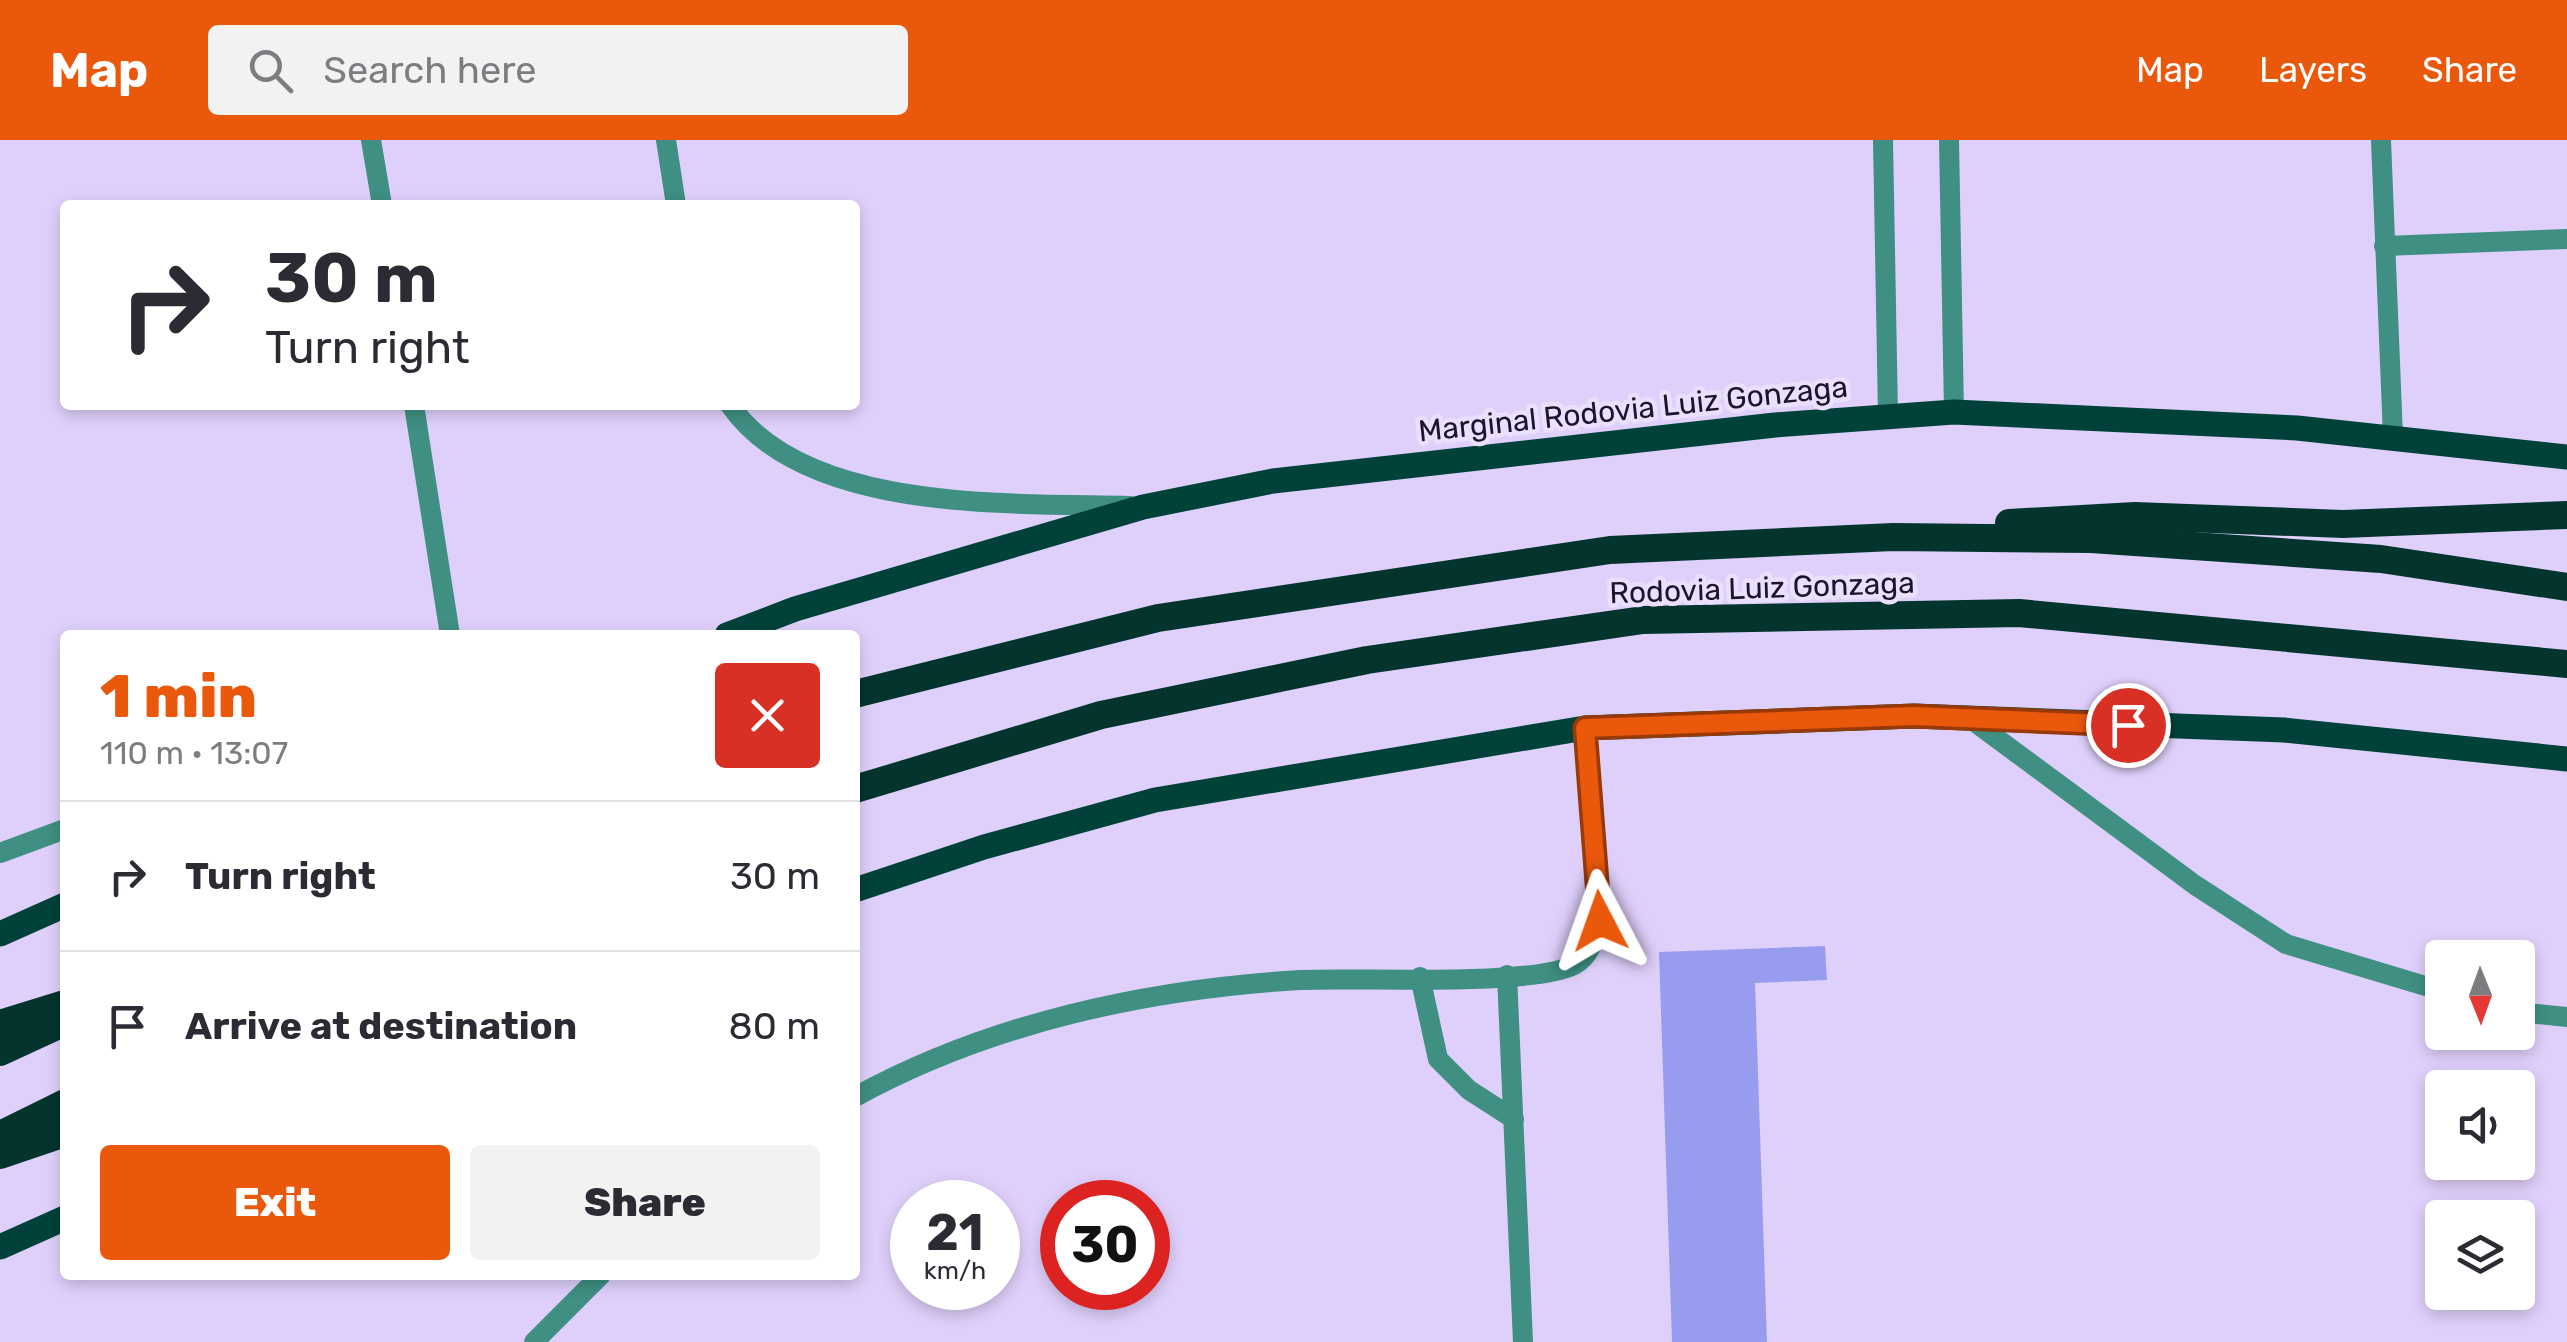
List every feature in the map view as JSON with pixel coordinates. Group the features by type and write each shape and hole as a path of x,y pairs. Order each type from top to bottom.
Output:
{"highway":[{"path":"1893,537 2058,519 2135,516 2343,524 2567,515"},
{"name":"Rodovia Luiz Gonzaga","path":"860,693 1158,618 1610,550 1893,537 2091,539 2362,558 2567,587"},
{"name":"Rodovia Luiz Gonzaga","path":"860,787 1101,715 1367,660 1643,620 2019,613 2567,664"},
{"path":"2416,647 2567,681"},
{"path":"0,1024 60,1006"},
{"path":"0,1052 60,1024"},
{"path":"0,1135 60,1105"},
{"path":"0,1155 60,1135"}],"main road":[{"name":"Marginal Rodovia Luiz Gonzaga","path":"740,630 795,609 1143,507 1272,481 1888,416 1954,412 2393,436 2567,457"},
{"path":"860,888 984,847 1155,800 1585,728 1914,716 2284,730 2567,758"},
{"path":"0,934 60,907"},
{"path":"0,1246 60,1220"}],"street":[{"path":"372,140 381,200"},
{"path":"666,140 675,200"},
{"path":"1883,140 1888,416"},
{"path":"1949,140 1954,412"},
{"path":"2381,140 2393,436"},
{"path":"2384,246 2567,239"},
{"path":"415,410 449,630"},
{"path":"734,410 758,440 795,462 904,494 971,502 1143,507"},
{"path":"1972,720 2195,885 2286,944 2425,986"},
{"path":"860,1094 900,1073 1082,1009 1191,990 1507,976 1575,965 1591,948 1600,921 1585,728"},
{"path":"0,854 60,831"},
{"path":"1507,976 1523,1342"},
{"path":"1420,977 1438,1059 1468,1090 1514,1119"},
{"path":"2535,1014 2567,1017"},
{"path":"534,1342 595,1280"}],"building":[{"path":"1825,946 1827,980 1755,983 1767,1342 1672,1342 1659,952"}],"route":[{"path":"1600,921 1585,728 1914,716 2128,725"}]}
